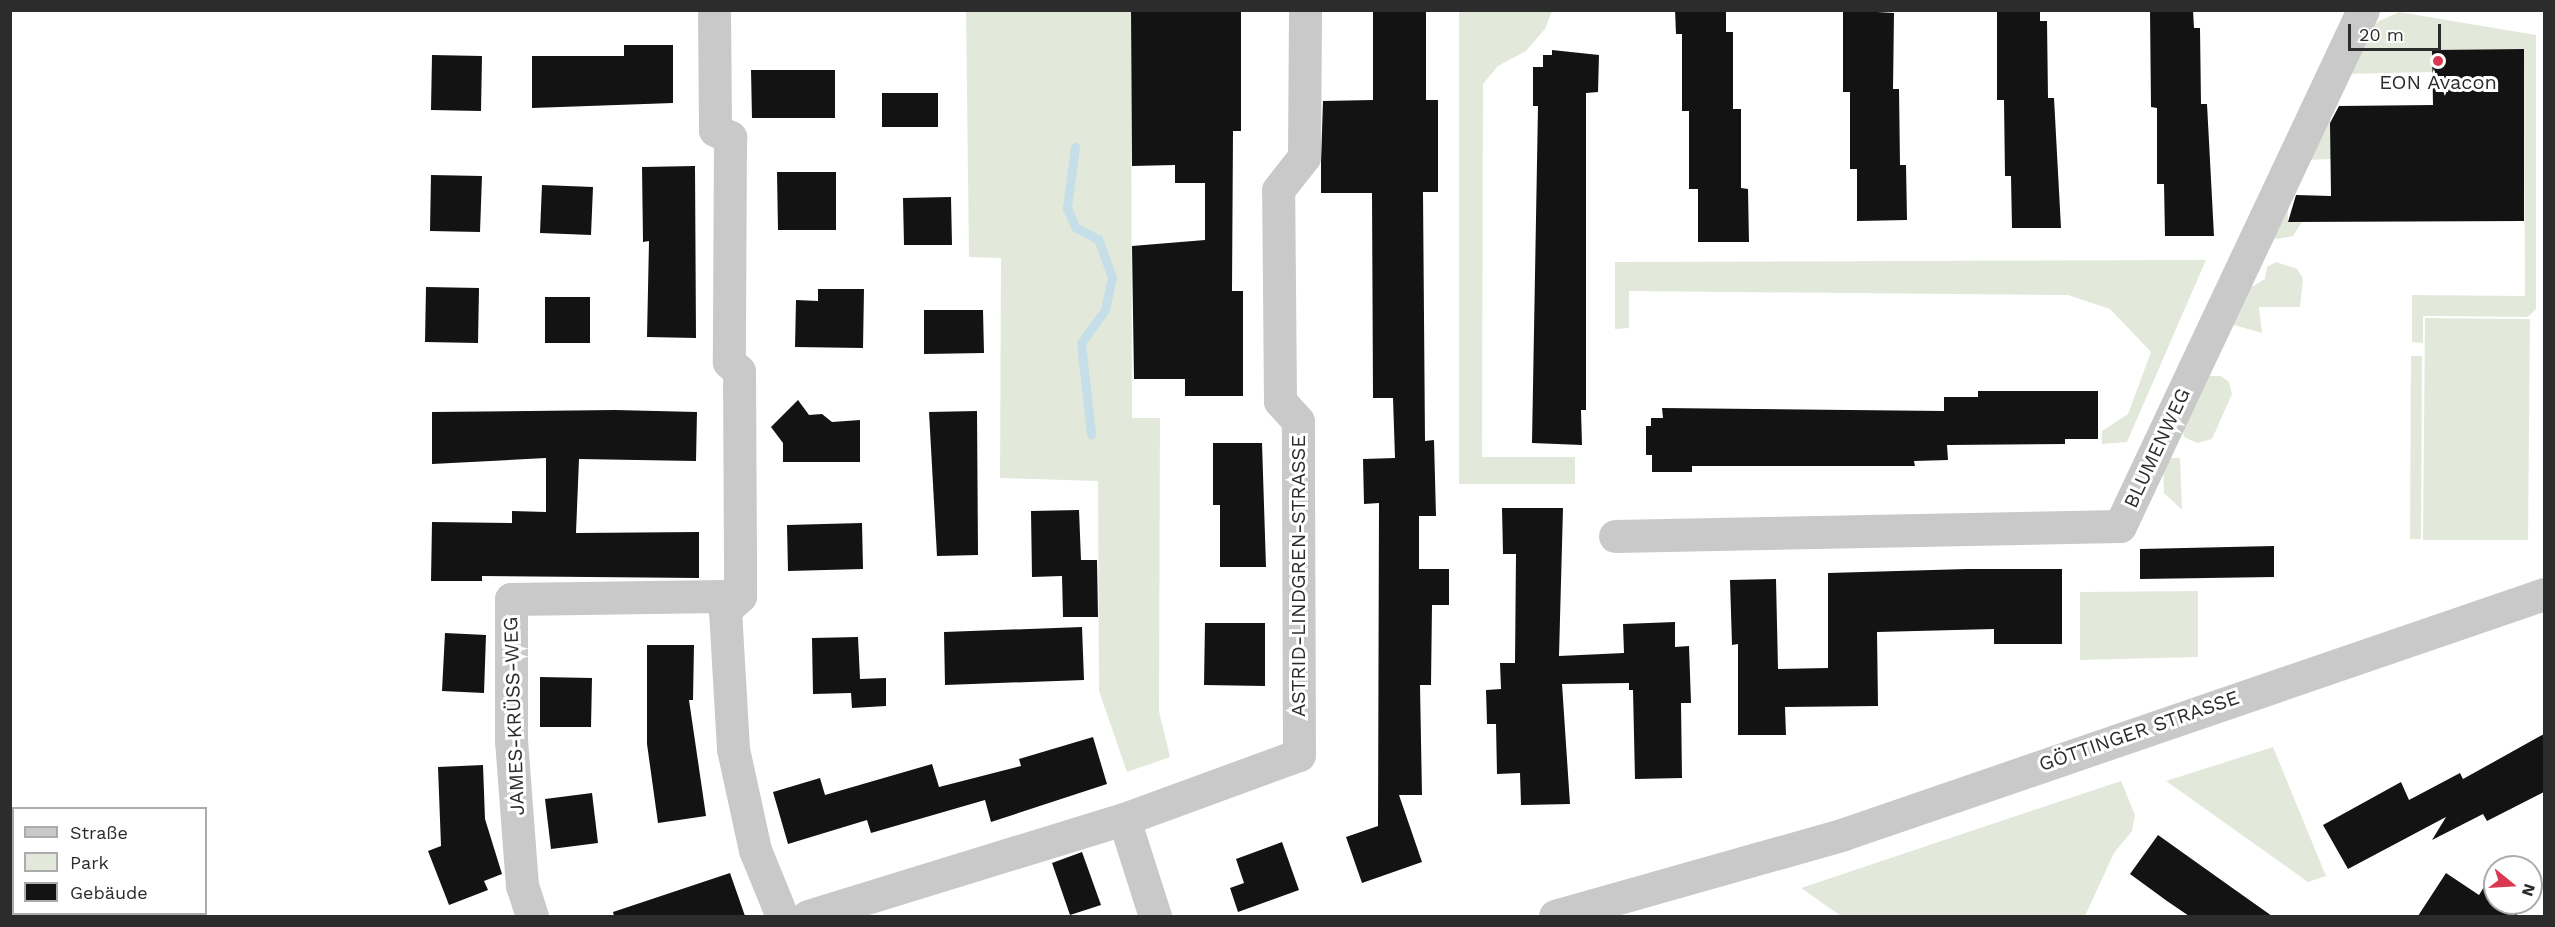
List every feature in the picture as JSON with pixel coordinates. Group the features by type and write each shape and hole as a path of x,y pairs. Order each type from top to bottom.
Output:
{"street":[{"path":"714,10 715,130 730,137 729,362 739,371 740,596 725,610 733,749 755,850 782,916"},
{"name":"ASTRID-LINDGREN-STRASSE","path":"808,916 1124,819 1299,755 1298,421 1280,401 1278,190 1304,157 1305,10"},
{"name":"BLUMENWEG","path":"1615,537 2120,526 2363,10"},
{"name":"GÖTTINGER STRASSE","path":"1607,916 1733,868 2544,594"},
{"name":"JAMES-KRÜSS-WEG","path":"532,916 522,886 511,741 512,599 740,596"},
{"path":"1124,819 1155,916"},
{"name":"GÖTTINGER STRASSE","path":"1555,916 1733,868"}],"green space":[{"path":"966,11 1131,11 1132,418 1160,418 1159,711 1170,757 1127,772 1099,691 1098,481 1000,478 1001,258 969,257"},
{"path":"1459,11 1552,11 1545,29 1526,51 1498,66 1483,84 1482,457 1575,457 1575,484 1459,484"},
{"path":"2399,12 2536,35 2536,309 2528,317 2423,316 2423,343 2412,342 2412,295 2525,296 2524,49 2433,50 2433,72 2347,74 2365,34 2379,21"},
{"path":"2330,106 2331,159 2306,160"},
{"path":"2288,196 2288,222 2302,222 2293,236 2276,239 2270,236"},
{"path":"2206,260 2127,442 2102,444 2102,431 2128,414 2151,352 2110,309 2068,295 1629,291 1629,328 1615,329 1615,262"},
{"path":"2276,262 2297,269 2303,278 2300,307 2259,307 2262,333 2227,323 2244,284 2253,286 2265,279 2267,267"},
{"path":"2425,318 2530,319 2528,540 2423,540"},
{"path":"2411,356 2422,356 2421,539 2410,539"},
{"path":"2203,376 2221,376 2229,382 2232,394 2212,439 2197,443 2184,437 2181,421"},
{"path":"2163,458 2180,458 2182,510 2164,493"},
{"path":"2198,591 2198,657 2080,660 2080,592"},
{"path":"2273,747 2326,876 2308,882 2166,781"},
{"path":"2121,781 2135,815 2132,831 2114,853 2085,916 1841,916 1801,888"}],"building":[{"path":"1131,10 1241,10 1241,131 1233,131 1232,291 1243,291 1243,396 1185,396 1185,379 1134,379 1132,246 1205,240 1205,183 1175,183 1175,165 1132,166"},
{"path":"1373,10 1426,10 1426,100 1438,100 1438,192 1423,192 1425,441 1434,440 1436,516 1419,516 1419,569 1449,569 1449,605 1432,605 1431,685 1420,685 1422,795 1399,795 1422,862 1362,883 1346,837 1378,826 1379,503 1364,504 1363,459 1395,458 1393,398 1373,398 1372,193 1321,193 1321,163 1323,101 1373,100"},
{"path":"1675,10 1726,10 1726,32 1733,32 1733,109 1741,109 1741,188 1748,189 1749,242 1698,242 1698,189 1689,189 1689,111 1682,111 1682,34 1676,34"},
{"path":"1843,10 1894,13 1893,89 1899,89 1900,165 1906,165 1907,220 1857,221 1857,169 1850,169 1850,92 1843,92"},
{"path":"1997,10 2040,10 2040,21 2047,21 2048,98 2054,98 2061,228 2012,228 2011,176 2005,176 2004,100 1997,100"},
{"path":"2150,10 2193,10 2194,28 2200,28 2201,104 2207,104 2214,236 2165,236 2164,184 2157,184 2157,108 2151,107"},
{"path":"624,45 673,45 673,103 532,108 532,56 624,56"},
{"path":"2524,49 2524,221 2288,222 2296,195 2331,196 2330,123 2339,106 2433,105 2432,50"},
{"path":"1552,50 1599,55 1598,92 1586,93 1586,410 1581,410 1582,445 1532,443 1538,106 1533,106 1533,67 1543,67 1543,55 1552,55"},
{"path":"432,55 482,56 481,111 431,110"},
{"path":"751,70 835,70 835,118 752,118"},
{"path":"882,93 938,93 938,127 882,127"},
{"path":"695,166 696,338 647,337 649,241 643,242 642,167"},
{"path":"777,172 836,172 836,230 778,230"},
{"path":"431,175 482,176 480,232 430,231"},
{"path":"542,185 593,187 591,235 540,233"},
{"path":"951,197 952,245 904,245 903,198"},
{"path":"426,287 479,288 478,343 425,342"},
{"path":"818,289 864,289 863,348 795,347 796,300 818,301"},
{"path":"545,297 590,297 590,343 545,343"},
{"path":"924,310 983,310 984,353 924,354"},
{"path":"1978,391 2098,391 2098,439 2065,439 2065,444 1947,445 1948,460 1914,461 1915,466 1692,466 1692,472 1652,472 1652,455 1646,455 1646,426 1651,426 1651,418 1663,418 1662,408 1944,411 1944,397 1978,397"},
{"path":"798,400 809,415 822,414 832,422 860,420 860,462 783,462 783,443 771,427"},
{"path":"615,410 697,412 696,461 579,459 576,533 699,532 699,578 482,576 482,581 431,581 432,522 512,523 512,511 546,512 546,458 432,464 432,412"},
{"path":"977,411 978,555 937,556 929,412"},
{"path":"1213,443 1262,443 1266,567 1220,567 1220,505 1213,505"},
{"path":"1502,508 1563,508 1559,656 1624,653 1623,624 1675,622 1675,647 1689,646 1691,703 1681,703 1682,778 1635,779 1633,690 1629,690 1629,683 1562,684 1570,804 1521,805 1520,773 1497,774 1496,724 1487,724 1486,690 1501,689 1500,663 1515,663 1516,554 1503,554"},
{"path":"1079,510 1081,560 1097,560 1098,617 1063,617 1062,576 1032,577 1031,511"},
{"path":"862,523 863,569 788,571 787,525"},
{"path":"2274,546 2274,577 2140,579 2140,549"},
{"path":"2062,569 2062,644 1994,644 1994,629 1877,632 1878,706 1785,707 1786,735 1738,735 1738,644 1732,645 1730,580 1776,579 1778,669 1828,668 1828,573"},
{"path":"1205,623 1265,623 1265,686 1204,685"},
{"path":"1082,627 1084,680 945,685 944,632"},
{"path":"445,633 486,635 484,693 442,691"},
{"path":"858,637 860,679 886,678 886,706 852,708 851,693 813,694 812,638"},
{"path":"647,645 694,645 693,700 689,700 706,816 658,823 647,744"},
{"path":"540,677 592,678 591,727 540,727"},
{"path":"2544,734 2544,792 2487,821 2483,814 2432,840 2446,817 2348,869 2323,825 2401,782 2409,800 2460,773 2463,779"},
{"path":"1093,737 1107,784 991,822 985,800 871,833 867,820 788,844 773,792 820,778 825,795 932,764 939,787 1021,766 1019,759"},
{"path":"483,765 485,819 502,874 484,881 488,890 449,905 428,851 441,846 438,767"},
{"path":"592,793 598,843 551,849 545,799"},
{"path":"2158,835 2272,916 2189,916 2167,901 2130,874"},
{"path":"1282,842 1299,890 1238,912 1230,888 1244,883 1236,859"},
{"path":"1082,852 1101,905 1070,915 1052,863"},
{"path":"730,873 745,916 614,916 613,912"},
{"path":"2446,873 2479,895 2483,889 2483,915 2517,915 2516,916 2418,916"}],"waterway":[{"path":"1075,147 1067,208 1076,228 1098,239 1112,277 1105,310 1081,343 1091,434"}],"place":[{"name":"EON Avacon","path":"2438,61"}]}
